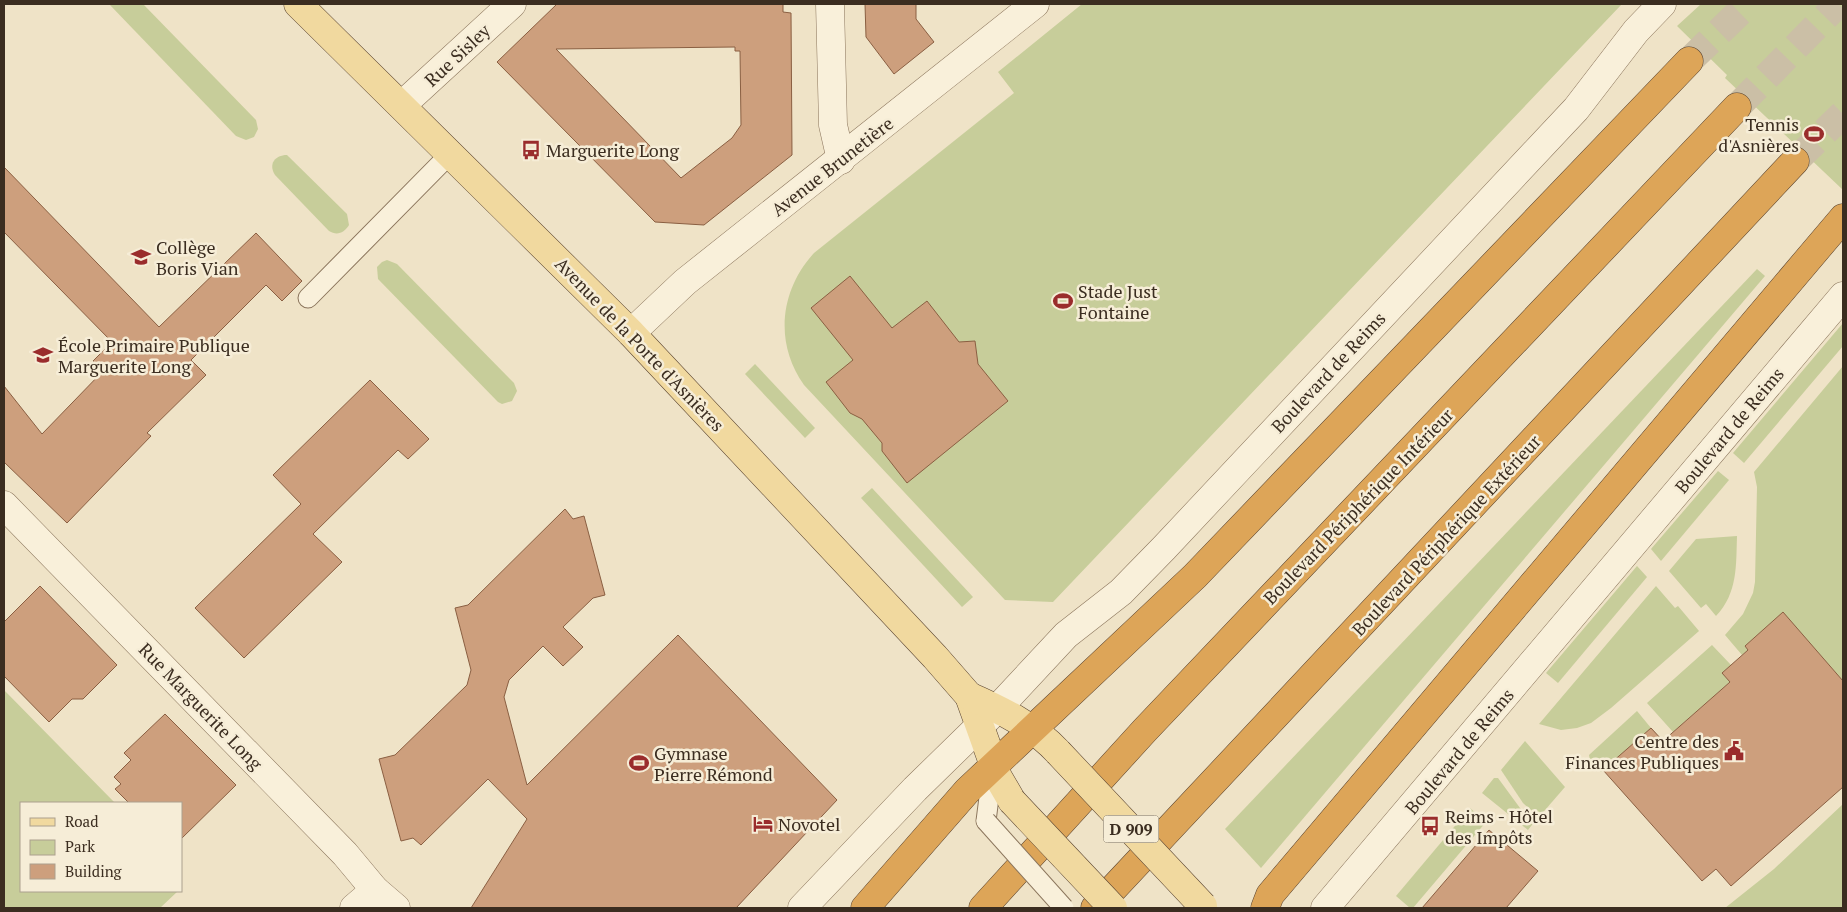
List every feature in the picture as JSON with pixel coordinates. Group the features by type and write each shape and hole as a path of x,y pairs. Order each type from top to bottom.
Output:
{"highway":[{"path":"866,908 942,817 993,764 1033,730 1195,576 1689,61"},
{"name":"Boulevard Périphérique Intérieur","path":"983,908 1145,730 1738,107"},
{"name":"Boulevard Périphérique Extérieur","path":"1095,908 1795,161"},
{"path":"1265,908 1270,895 1843,218"}],"main road":[{"name":"Avenue de la Porte d'Asnières","path":"298,4 451,153 631,333 935,657 988,717 993,764 1012,801 1113,908"},
{"name":"D 909","path":"988,717 1033,730 1058,752 1204,907"}],"street":[{"name":"Rue Sisley","path":"402,106 512,4"},
{"path":"830,4 833,125 841,160"},
{"name":"Avenue Brunetière","path":"631,333 685,282 1036,4"},
{"name":"Boulevard de Reims","path":"802,908 915,788 988,717 1066,635 1121,592 1164,548 1576,109 1636,31 1662,4"},
{"name":"Boulevard de Reims","path":"1325,908 1843,296"},
{"name":"Rue Marguerite Long","path":"4,505 338,847 375,890 396,908"},
{"path":"354,908 375,890"}],"lane":[{"path":"308,298 451,153"},
{"name":"Avenue de la Porte d'Asnières","path":"993,764 986,821 1064,908"}],"green space":[{"path":"109,4 143,4 256,120 258,129 254,137 246,140 236,136"},
{"name":"Stade Just Fontaine","path":"1082,4 1622,4 1053,602 1005,600 804,385 794,369 788,352 785,335 785,317 794,283 814,253 1014,93 998,72"},
{"name":"Tennis d'Asnières","path":"1701,4 1843,4 1843,190 1725,78 1727,75 1677,26"},
{"path":"287,155 347,214 349,225 345,230 340,233 329,231 275,175 272,167 274,161 276,158"},
{"path":"387,260 397,264 514,383 517,391 512,401 502,404 498,402 378,279 377,267"},
{"path":"1757,269 1765,276 1261,868 1225,829"},
{"path":"1843,323 1843,346 1744,463 1733,453"},
{"path":"755,364 815,428 805,438 745,374"},
{"path":"1843,366 1843,681 1783,613 1745,646 1748,650 1742,655 1725,635 1743,614 1753,593 1755,582 1757,487 1754,472"},
{"path":"1718,471 1729,480 1661,561 1651,549"},
{"path":"872,488 973,597 962,607 861,498"},
{"path":"1737,536 1736,568 1732,588 1723,607 1716,616 1706,604 1701,608 1669,571 1696,539"},
{"path":"1637,566 1647,577 1558,683 1546,673"},
{"path":"1656,586 1675,608 1678,606 1699,631 1611,708 1591,723 1577,728 1561,730 1539,724"},
{"path":"1712,645 1731,665 1722,673 1730,682 1673,732 1647,703"},
{"path":"4,690 114,802 20,802 20,892 177,892 160,908 4,908"},
{"path":"1637,711 1651,728 1601,772 1590,760 1589,755"},
{"path":"1525,741 1565,787 1539,817 1523,803 1501,770"},
{"path":"1494,778 1498,778 1520,808 1535,821 1528,830 1482,793"},
{"path":"1843,804 1843,908 1725,908 1774,869"},
{"path":"1470,808 1486,822 1413,908 1410,908 1396,896"}],"building":[{"path":"557,4 783,4 783,12 791,13 792,155 704,225 655,222 497,62","holes":["735,47 735,51 740,51 741,125 732,138 681,178 556,49"]},
{"path":"865,4 916,4 916,19 934,42 894,74 866,37"},
{"path":"4,167 159,327 256,233 302,281 282,301 266,285 191,360 206,375 147,433 151,436 67,523 4,462 4,386 42,434 103,371 93,361 112,342 4,232"},
{"path":"850,276 892,328 927,301 959,342 975,341 978,364 1008,401 907,483 882,451 882,443 862,419 850,413 826,382 853,360 811,308"},
{"path":"370,380 429,439 408,459 398,450 313,534 342,562 244,658 195,608 301,504 273,475"},
{"path":"565,509 573,519 584,516 605,595 593,598 563,627 583,647 563,666 543,646 509,680 504,697 527,785 678,635 837,800 736,908 471,908 527,819 488,779 421,845 413,838 401,841 379,759 395,755 467,685 471,670 455,608 468,605"},
{"path":"40,586 117,665 83,699 72,699 49,722 4,676 4,622"},
{"name":"Centre des Finances Publiques","path":"1783,612 1843,681 1843,787 1731,886 1716,869 1702,881 1603,770 1651,728 1663,741 1730,682 1722,673 1748,650 1745,646"},
{"path":"165,714 236,785 182,838 182,802 128,802 115,789 121,784 114,777 131,760 124,753"},
{"path":"1489,830 1538,871 1506,908 1422,908"}],"tunnel":[{"path":"1689,61 1748,4"},
{"path":"1737,107 1838,4"},
{"path":"1795,161 1843,114"}],"place":[{"name":"Tennis d'Asnières","path":"1814,134"},
{"name":"Marguerite Long","path":"531,150"},
{"name":"Collège Boris Vian","path":"141,257"},
{"name":"Stade Just Fontaine","path":"1063,301"},
{"name":"École Primaire Publique Marguerite Long","path":"43,355"},
{"name":"Centre des Finances Publiques","path":"1734,751"},
{"name":"Gymnase Pierre Rémond","path":"639,763"},
{"name":"Novotel","path":"763,824"},
{"name":"Reims - Hôtel des Impôts","path":"1430,826"}]}
